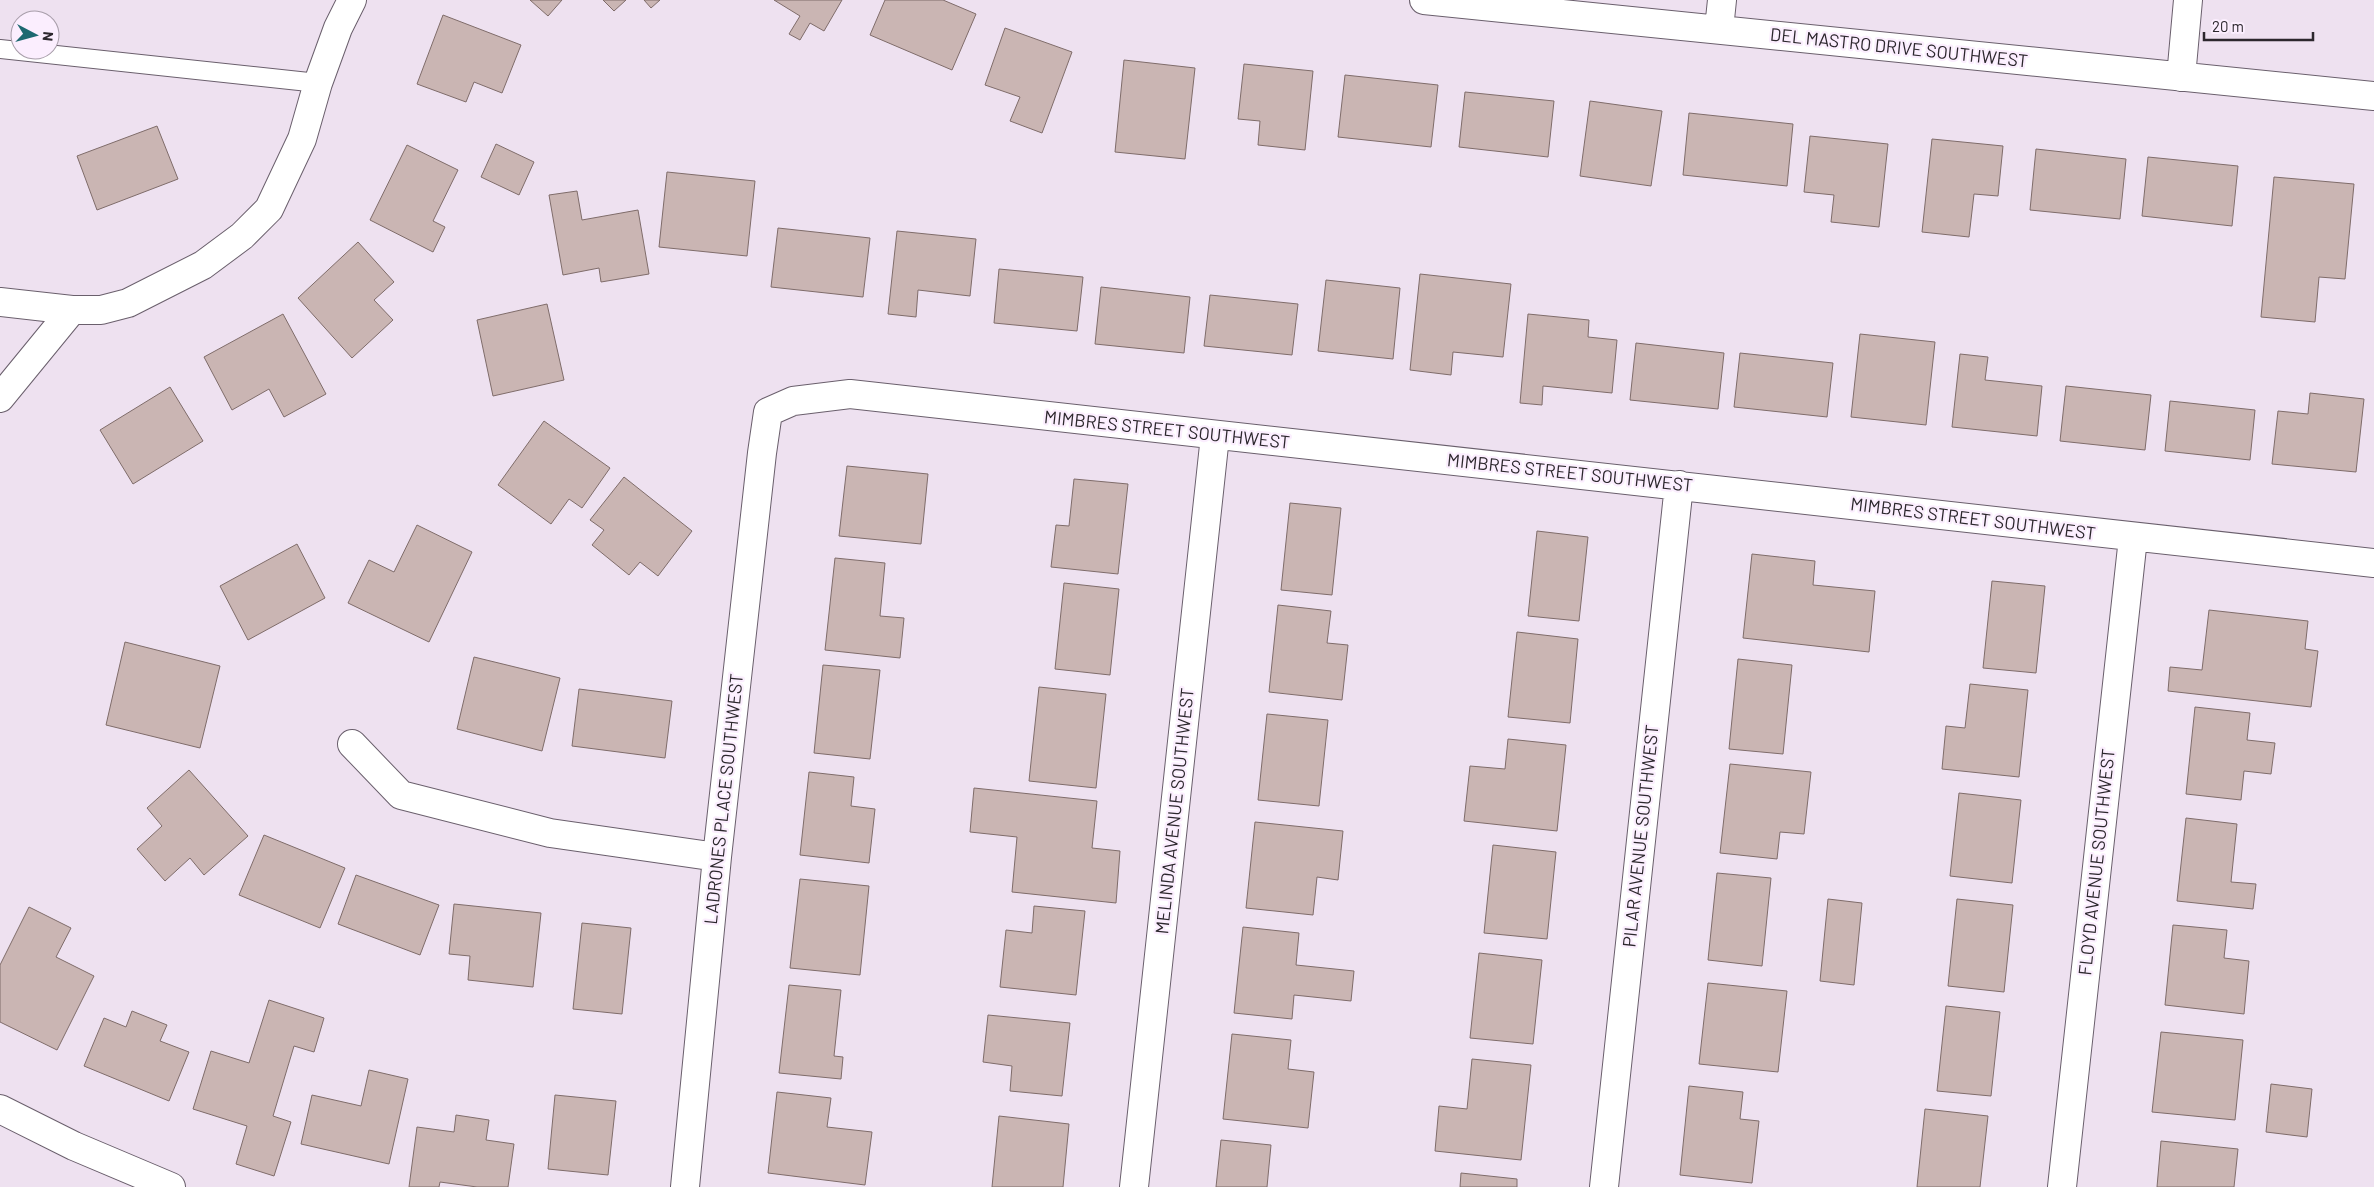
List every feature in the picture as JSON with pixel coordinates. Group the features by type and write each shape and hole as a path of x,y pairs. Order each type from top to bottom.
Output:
{"street":[{"path":"0,302 72,310 101,310 128,303 203,265 242,236 269,209 302,139 318,83 338,28 352,0"},
{"name":"DEL MASTRO DRIVE SOUTHWEST","path":"1424,0 2374,96"},
{"path":"1719,29 1722,0"},
{"path":"2181,77 2188,0"},
{"path":"0,398 72,310"},
{"name":"MIMBRES STREET SOUTHWEST","path":"768,412 793,402 850,394 1215,436 1679,485 2133,538 2374,563"},
{"name":"LADRONES PLACE SOUTHWEST","path":"685,1187 717,857 768,412"},
{"name":"MELINDA AVENUE SOUTHWEST","path":"1134,1187 1215,436"},
{"name":"PILAR AVENUE SOUTHWEST","path":"1604,1187 1679,485"},
{"name":"FLOYD AVENUE SOUTHWEST","path":"2062,1187 2133,538"},
{"path":"352,744 401,795 550,833 717,857"},
{"path":"0,1109 74,1146 171,1187"}],"lane":[{"path":"0,48 318,83"}],"building":[{"path":"530,0 562,0 548,16"},
{"path":"603,0 626,0 614,11"},
{"path":"644,0 660,0 651,8"},
{"path":"774,0 842,0 824,31 810,23 800,40 789,34 800,16"},
{"path":"885,0 943,0 976,14 952,70 870,35"},
{"path":"443,15 521,45 502,93 474,82 466,102 417,84"},
{"path":"1005,28 1072,52 1042,133 1010,121 1020,97 985,85"},
{"path":"1124,60 1195,68 1185,159 1115,152"},
{"path":"1244,64 1313,71 1305,150 1258,145 1260,121 1238,119"},
{"path":"1345,75 1438,85 1431,147 1338,137"},
{"path":"1465,92 1554,101 1548,157 1459,147"},
{"path":"1590,101 1662,111 1651,186 1580,176"},
{"path":"1689,113 1793,124 1787,186 1683,175"},
{"path":"157,126 178,179 97,210 77,156"},
{"path":"1810,136 1888,144 1879,227 1831,222 1834,195 1804,192"},
{"path":"1932,139 2003,146 1998,196 1974,194 1969,237 1922,232"},
{"path":"496,144 534,162 519,195 481,177"},
{"path":"407,145 458,170 433,221 445,227 433,252 370,220"},
{"path":"2036,149 2126,159 2120,219 2030,210"},
{"path":"2148,157 2238,166 2232,226 2142,216"},
{"path":"667,172 755,181 747,256 659,247"},
{"path":"2274,177 2354,184 2345,279 2319,277 2315,322 2261,317"},
{"path":"577,191 582,220 638,210 649,274 601,282 599,268 563,275 549,195"},
{"path":"778,228 870,238 863,297 771,287"},
{"path":"897,231 976,239 970,296 918,290 916,317 888,314"},
{"path":"358,242 394,282 374,300 393,320 352,358 298,298"},
{"path":"999,269 1083,277 1077,331 994,323"},
{"path":"1420,274 1511,284 1503,357 1453,352 1451,375 1410,370"},
{"path":"1326,280 1400,288 1393,359 1318,351"},
{"path":"1101,287 1190,297 1184,353 1095,344"},
{"path":"1210,295 1298,304 1292,355 1204,346"},
{"path":"547,304 564,380 493,396 477,320"},
{"path":"283,314 326,394 284,417 269,389 232,410 204,357"},
{"path":"1528,314 1589,320 1588,337 1617,340 1612,393 1543,386 1542,405 1520,403"},
{"path":"1860,334 1935,342 1926,425 1851,417"},
{"path":"1636,343 1724,353 1718,409 1630,400"},
{"path":"1740,353 1833,363 1827,417 1734,407"},
{"path":"1960,354 1988,357 1985,380 2042,386 2037,436 1952,427"},
{"path":"2066,386 2151,395 2145,450 2060,441"},
{"path":"170,387 203,441 133,484 100,430"},
{"path":"2310,393 2364,399 2356,472 2272,464 2278,411 2308,414"},
{"path":"2170,401 2255,410 2250,460 2165,451"},
{"path":"544,421 610,468 582,508 569,499 551,524 498,485"},
{"path":"847,466 928,474 921,544 839,536"},
{"path":"624,477 692,531 658,576 640,562 629,575 592,545 604,530 590,520"},
{"path":"1074,479 1128,484 1118,574 1051,567 1056,525 1069,526"},
{"path":"1290,503 1341,508 1332,595 1281,590"},
{"path":"417,525 472,552 429,642 348,603 369,560 394,572"},
{"path":"1537,531 1588,537 1579,621 1528,616"},
{"path":"297,544 325,598 248,640 220,586"},
{"path":"1752,554 1815,561 1813,585 1875,591 1869,652 1743,638"},
{"path":"835,558 885,563 880,616 904,618 900,658 825,650"},
{"path":"1992,581 2045,586 2036,673 1983,668"},
{"path":"1064,583 1119,589 1110,675 1055,669"},
{"path":"1278,605 1331,611 1327,643 1348,645 1342,700 1269,692"},
{"path":"2209,610 2308,621 2305,649 2318,651 2311,707 2168,691 2170,667 2202,670"},
{"path":"1517,632 1578,639 1570,723 1508,717"},
{"path":"125,642 220,666 200,748 106,725"},
{"path":"474,657 560,678 542,751 457,729"},
{"path":"1738,659 1792,665 1783,754 1729,749"},
{"path":"823,665 880,670 870,759 814,753"},
{"path":"1970,684 2028,690 2019,777 1942,769 1946,726 1965,728"},
{"path":"1039,687 1106,694 1096,788 1029,781"},
{"path":"579,689 672,701 665,758 572,746"},
{"path":"2195,707 2250,713 2247,740 2275,743 2271,774 2244,771 2241,800 2186,794"},
{"path":"1267,714 1328,720 1319,806 1258,800"},
{"path":"1508,739 1566,745 1557,831 1464,821 1470,766 1505,769"},
{"path":"1730,764 1811,772 1804,834 1780,832 1777,859 1720,853"},
{"path":"189,770 248,836 204,875 190,858 165,881 137,849 162,826 147,808"},
{"path":"809,772 854,777 851,806 875,809 869,863 800,855"},
{"path":"974,788 1097,801 1092,848 1120,851 1116,903 1012,892 1017,837 970,832"},
{"path":"1959,793 2021,800 2012,883 1950,876"},
{"path":"2186,818 2237,824 2231,882 2256,884 2253,909 2177,901"},
{"path":"1255,822 1343,831 1338,880 1317,877 1313,915 1246,908"},
{"path":"264,835 345,868 320,928 239,895"},
{"path":"1493,845 1556,852 1547,939 1484,933"},
{"path":"1717,873 1771,878 1762,966 1708,960"},
{"path":"356,875 439,905 420,955 338,924"},
{"path":"800,879 869,886 860,975 790,968"},
{"path":"1828,899 1862,903 1854,985 1820,981"},
{"path":"1957,899 2013,905 2004,992 1948,986"},
{"path":"454,904 541,913 533,987 468,980 470,956 449,954"},
{"path":"1034,906 1085,911 1076,995 1000,987 1006,930 1032,933"},
{"path":"29,907 71,928 56,957 94,976 57,1050 0,1022 0,965"},
{"path":"582,923 631,928 622,1014 573,1009"},
{"path":"2173,925 2227,930 2224,958 2249,961 2244,1014 2165,1005"},
{"path":"1243,927 1299,933 1296,965 1354,971 1351,1001 1294,995 1292,1019 1234,1013"},
{"path":"1479,953 1542,960 1533,1044 1470,1038"},
{"path":"1708,983 1787,991 1778,1072 1699,1064"},
{"path":"789,985 841,990 834,1056 843,1057 841,1079 779,1073"},
{"path":"269,1000 324,1018 314,1052 294,1046 273,1116 291,1122 274,1176 236,1164 247,1126 193,1109 211,1051 249,1063"},
{"path":"1946,1006 2000,1012 1991,1096 1937,1091"},
{"path":"132,1011 167,1025 160,1041 189,1052 169,1101 84,1066 104,1018 126,1027"},
{"path":"988,1015 1070,1023 1062,1096 1010,1091 1012,1066 983,1062"},
{"path":"2161,1032 2243,1040 2235,1120 2152,1112"},
{"path":"1232,1034 1291,1040 1288,1069 1314,1072 1308,1128 1223,1119"},
{"path":"1472,1059 1531,1065 1521,1160 1435,1151 1439,1106 1467,1109"},
{"path":"369,1070 408,1079 389,1164 301,1144 312,1095 361,1106"},
{"path":"2271,1084 2312,1089 2307,1137 2266,1132"},
{"path":"1689,1086 1743,1092 1740,1119 1759,1121 1752,1183 1680,1175"},
{"path":"777,1092 831,1098 827,1127 872,1132 865,1185 768,1173"},
{"path":"555,1095 616,1101 608,1175 548,1169"},
{"path":"1925,1109 1988,1116 1980,1187 1917,1187"},
{"path":"456,1115 489,1120 486,1140 514,1144 508,1187 477,1187 440,1182 439,1187 409,1187 417,1127 454,1132"},
{"path":"999,1116 1069,1124 1063,1187 992,1187"},
{"path":"1221,1140 1271,1145 1267,1187 1216,1187"},
{"path":"2161,1141 2238,1149 2234,1187 2157,1187"},
{"path":"1461,1173 1517,1179 1517,1187 1460,1187"}]}
